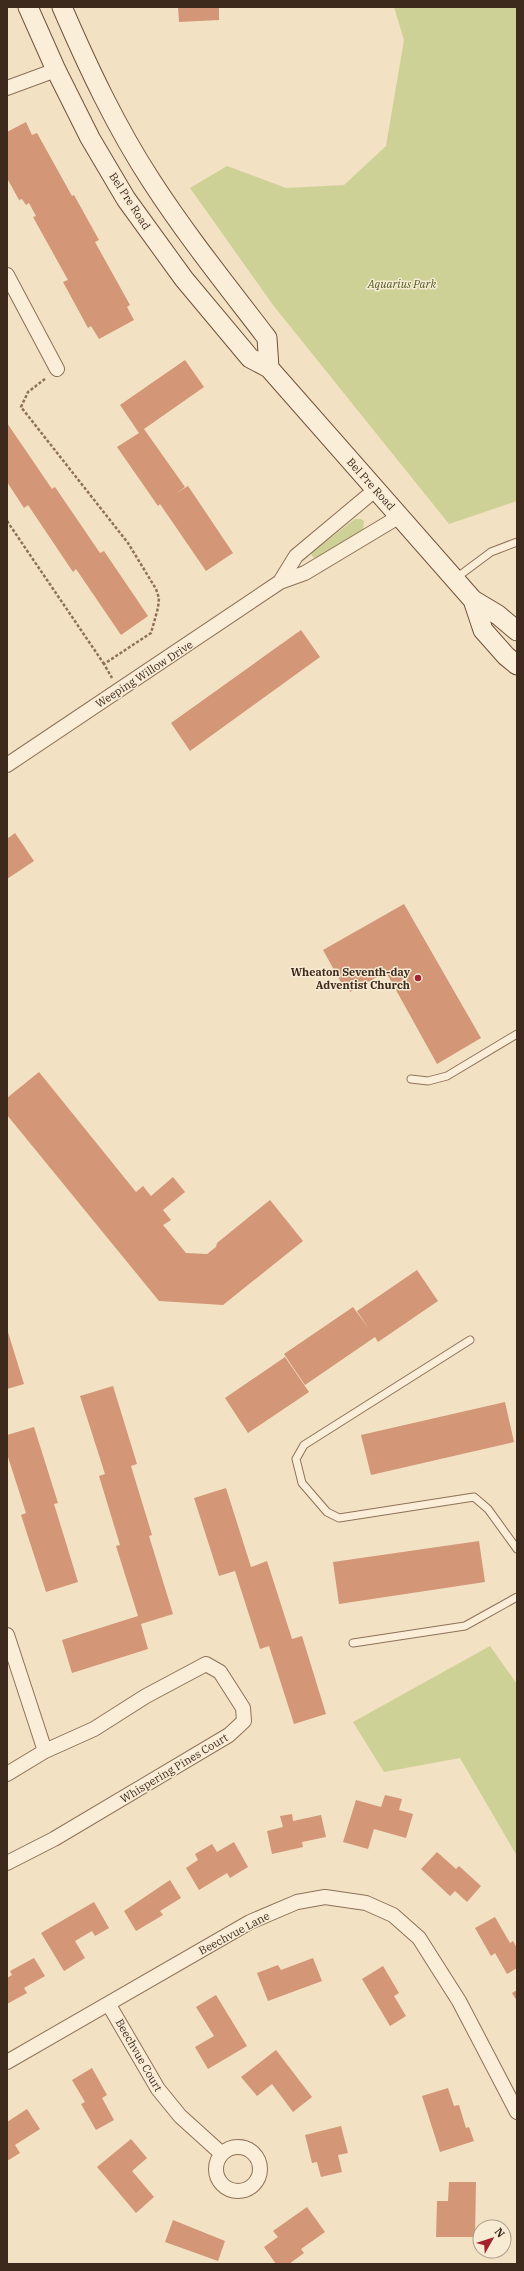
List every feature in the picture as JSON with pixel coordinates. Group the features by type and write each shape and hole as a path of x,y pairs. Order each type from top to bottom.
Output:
{"main road":[{"name":"Bel Pre Road","path":"28,7 56,70 90,138 126,199 184,279 250,358 269,368 375,490 400,516 454,580 473,600 498,616 517,631"},
{"path":"62,7 84,57 117,123 152,182 267,338 269,368"},
{"name":"Bel Pre Road","path":"473,600 483,630 506,656 517,665"}],"street":[{"path":"7,88 56,70"},
{"path":"7,275 56,367"},
{"name":"Weeping Willow Drive","path":"280,582 296,556 375,490"},
{"name":"Weeping Willow Drive","path":"7,765 54,732 121,689 280,582 305,573 400,516"},
{"path":"7,1635 45,1751"},
{"name":"Whispering Pines Court","path":"7,1774 45,1751 94,1729 146,1696 206,1664 220,1672 243,1708 244,1722 229,1735 54,1838 7,1863"},
{"name":"Beechvue Lane","path":"7,2062 109,2005 250,1922 297,1902 324,1897 366,1903 393,1914 419,1938 458,2001 517,2112"},
{"name":"Beechvue Court","path":"109,2005 158,2089 180,2116 222,2154"}],"lane":[{"path":"454,580 492,552 517,542"},
{"path":"411,1079 428,1080 447,1076 517,1034"},
{"path":"470,1340 304,1445 296,1459 302,1483 327,1512 339,1518 474,1497 488,1509 517,1549"},
{"path":"353,1643 465,1626 517,1596"}],"path":[{"path":"56,367 49,376 28,392 21,407 128,543 156,589 159,598 158,608 151,633 104,664"},
{"path":"7,521 121,689"}],"green space":[{"name":"Aquarius Park","path":"394,7 517,7 517,501 449,524 273,305 190,188 227,166 286,188 344,185 386,146 404,40"},
{"path":"355,519 361,519 364,521 363,530 315,558 312,556 311,553"},
{"path":"490,1646 517,1684 517,1856 460,1758 384,1772 353,1722"}],"building":[{"path":"178,7 219,7 219,20 179,22"},
{"path":"26,122 32,135 37,133 72,196 74,195 99,240 95,242 130,305 127,307 134,320 99,339 91,326 88,328 63,282 68,280 33,217 36,216 29,203 26,205 22,199 19,200 7,178 7,132"},
{"path":"185,360 204,387 144,429 185,487 175,494 188,486 233,553 206,571 160,504 158,506 117,447 139,433 120,405"},
{"path":"7,423 52,489 55,487 100,553 104,551 148,616 121,635 76,569 73,572 28,505 24,508 7,482"},
{"path":"301,630 320,657 190,751 171,723"},
{"path":"15,833 34,861 7,879 7,839"},
{"name":"Wheaton Seventh-day Adventist Church","path":"404,904 481,1038 437,1064 386,972 350,992 346,985 343,986 323,950"},
{"path":"39,1072 136,1192 143,1186 151,1196 173,1177 185,1192 163,1210 171,1220 163,1225 186,1253 207,1254 216,1247 217,1243 270,1200 303,1241 223,1305 159,1301 7,1115 7,1098"},
{"path":"417,1270 438,1301 378,1342 375,1337 305,1385 284,1354 353,1307 369,1329 357,1311"},
{"path":"7,1329 24,1384 7,1389"},
{"path":"285,1357 309,1392 248,1433 225,1398"},
{"path":"113,1386 137,1464 131,1466 152,1535 149,1536 173,1614 141,1624 148,1649 72,1673 62,1640 138,1616 116,1546 120,1545 99,1476 105,1474 80,1396"},
{"path":"505,1402 514,1442 371,1475 361,1435"},
{"path":"34,1427 58,1503 54,1504 78,1582 46,1592 21,1515 26,1513 7,1454 7,1435"},
{"path":"226,1488 251,1567 267,1561 292,1639 302,1636 326,1714 294,1724 269,1646 260,1649 235,1571 219,1576 194,1498"},
{"path":"479,1541 485,1582 339,1604 333,1562"},
{"path":"385,1795 402,1799 399,1810 413,1814 406,1838 374,1829 368,1849 343,1842 356,1800 381,1807"},
{"path":"292,1814 293,1821 321,1815 326,1837 302,1842 303,1847 272,1854 267,1831 283,1827 280,1816"},
{"path":"234,1842 248,1867 230,1878 227,1873 199,1890 186,1868 198,1860 195,1854 212,1844 217,1852"},
{"path":"437,1852 456,1869 459,1866 481,1886 467,1902 455,1891 450,1896 421,1869"},
{"path":"170,1880 181,1898 160,1911 163,1915 136,1931 124,1911"},
{"path":"94,1902 109,1928 95,1936 92,1931 75,1941 85,1958 64,1971 41,1933"},
{"path":"495,1917 510,1943 513,1941 517,1948 517,1968 507,1974 495,1953 491,1956 475,1928"},
{"path":"34,1958 45,1976 24,1988 27,1993 7,2004 7,1978 12,1975 10,1971"},
{"path":"313,1958 322,1981 268,2001 257,1973 278,1965 281,1970"},
{"path":"383,1966 399,1993 394,1996 406,2016 390,2026 362,1979"},
{"path":"517,1990 517,2001 512,1993"},
{"path":"216,1995 247,2046 208,2069 195,2047 214,2036 196,2007"},
{"path":"276,2050 312,2097 293,2112 272,2084 257,2096 241,2077"},
{"path":"92,2068 107,2095 102,2098 114,2120 96,2130 81,2104 85,2102 72,2080"},
{"path":"448,2088 454,2106 459,2105 466,2128 469,2127 474,2141 440,2152 422,2096"},
{"path":"27,2109 40,2129 15,2145 20,2153 7,2161 7,2122"},
{"path":"341,2126 348,2153 338,2155 342,2172 321,2177 317,2162 312,2163 305,2135"},
{"path":"131,2139 147,2158 132,2171 154,2197 136,2213 97,2167"},
{"path":"449,2182 476,2182 475,2219 472,2219 472,2237 436,2237 437,2201 448,2201"},
{"path":"307,2207 325,2232 301,2249 304,2253 289,2264 276,2264 264,2247 278,2237 273,2231"},
{"path":"173,2220 225,2241 218,2261 165,2242"}],"place":[{"name":"Wheaton Seventh-day Adventist Church","path":"418,978"}]}
